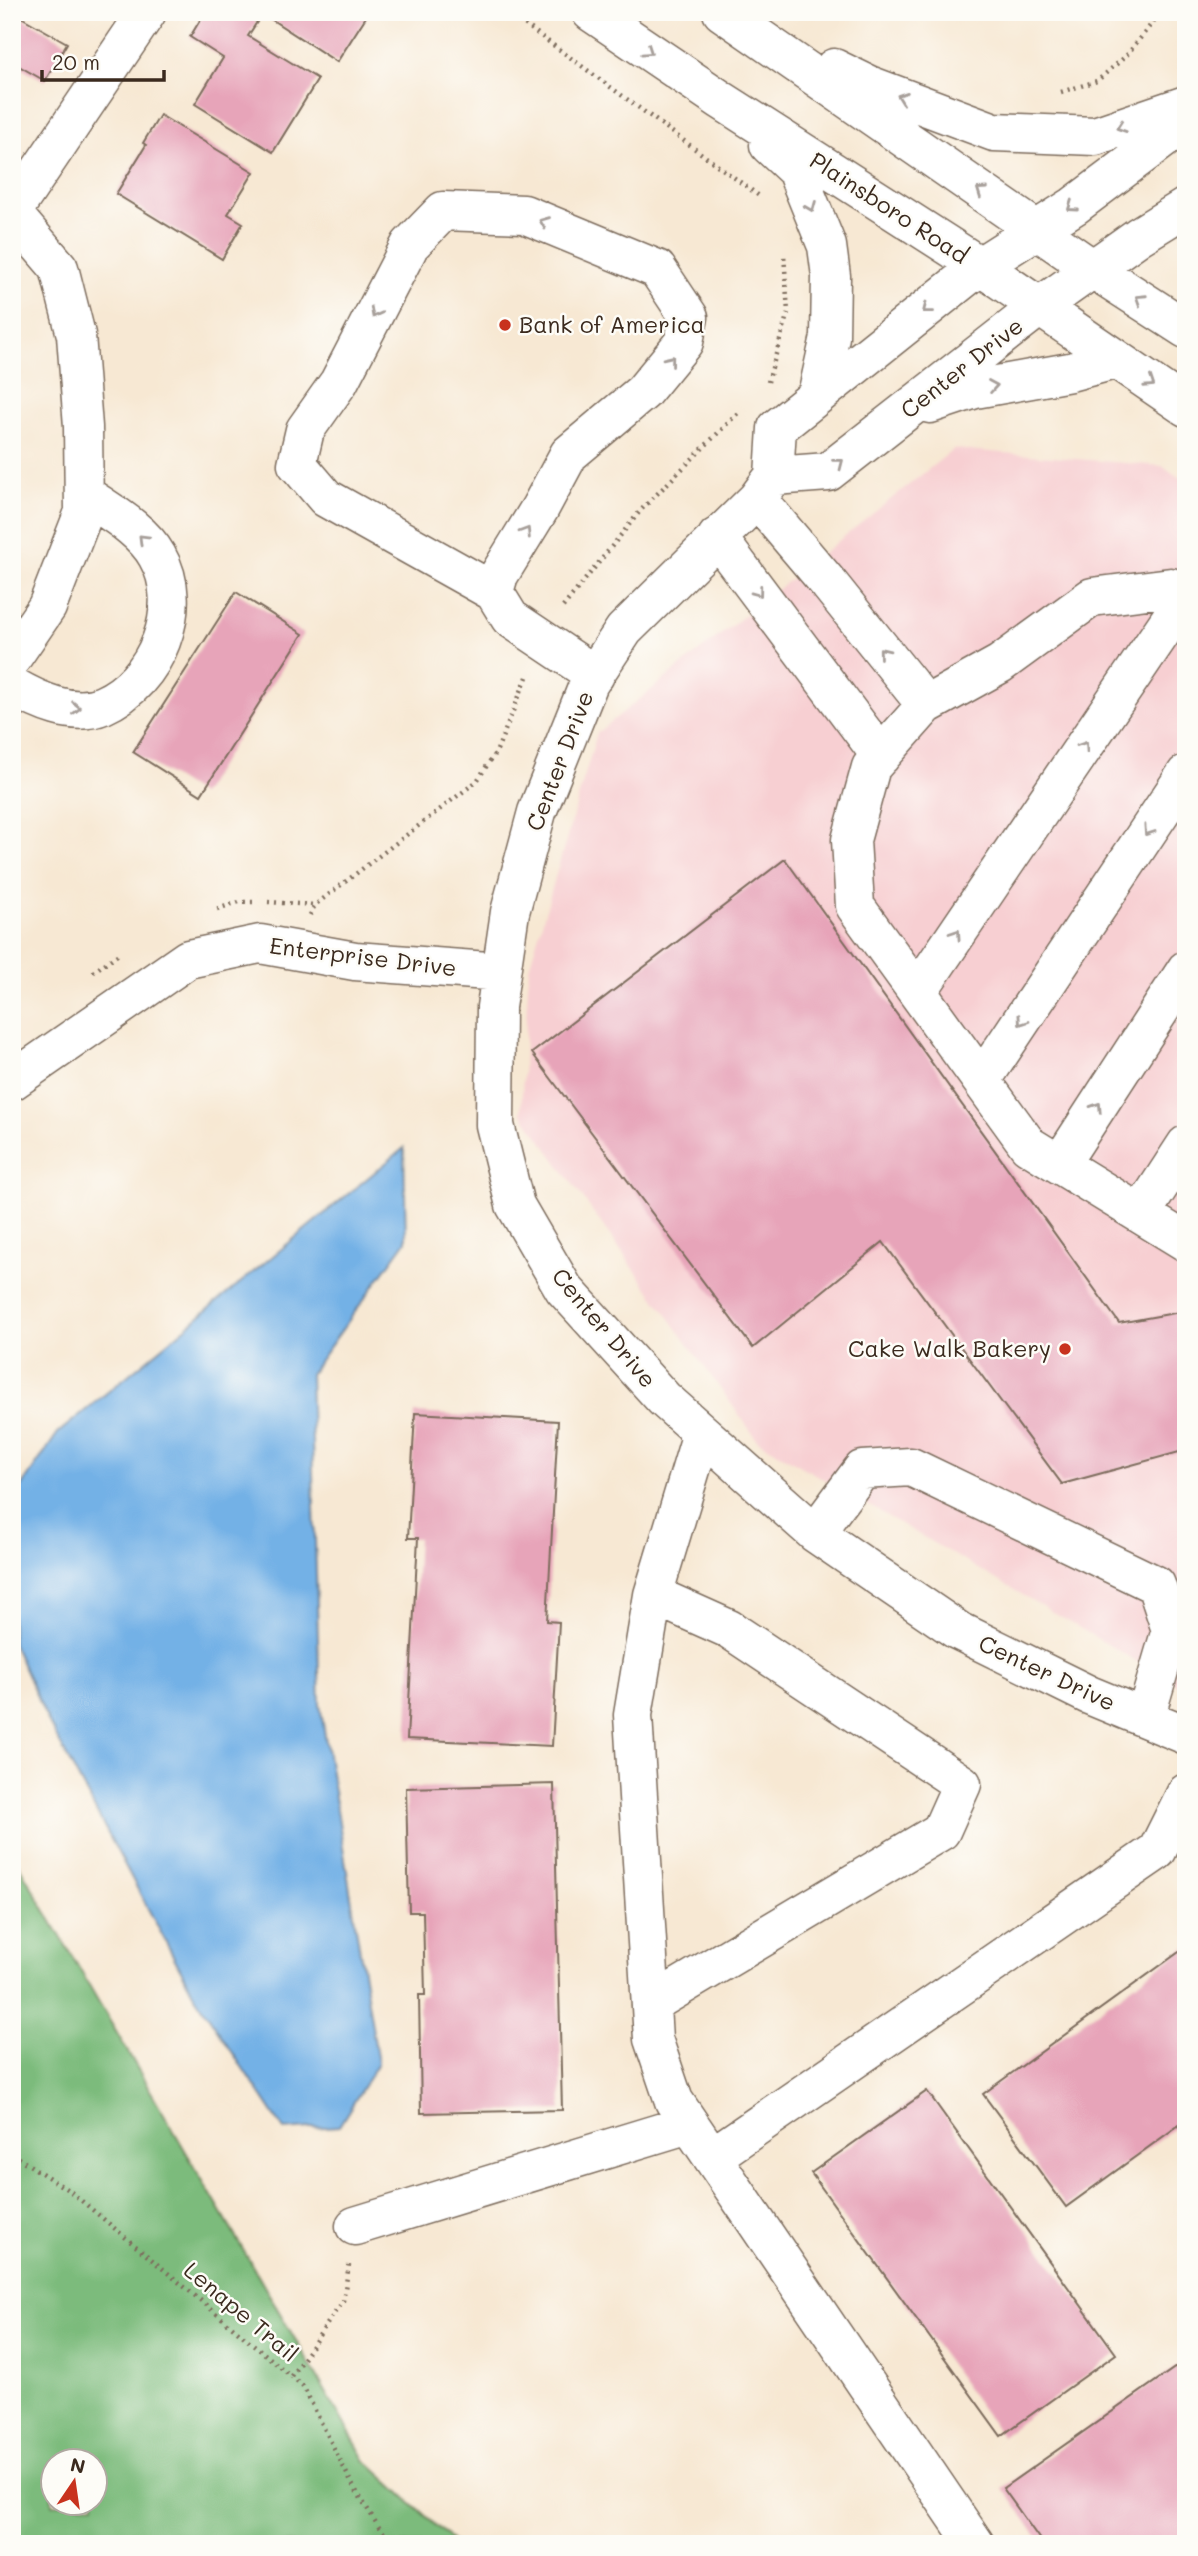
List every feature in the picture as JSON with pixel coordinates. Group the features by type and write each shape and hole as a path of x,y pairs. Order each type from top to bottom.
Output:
{"street":[{"path":"12,658 47,607 84,512 84,494 83,427 76,335 59,268 12,212 147,12"},
{"name":"Plainsboro Road","path":"591,12 721,100 980,267 1186,407"},
{"path":"725,15 869,85 995,132 1096,136 1186,105"},
{"path":"725,15 1093,269 1186,329"},
{"path":"721,100 796,170 827,246 831,276 830,337 817,395"},
{"path":"926,705 829,584 765,488 777,428 980,267 1074,206 1186,122"},
{"name":"Center Drive","path":"1186,207 1040,307 828,472 765,488 624,630 589,683 537,812 510,912 496,1007 495,1125 515,1205 564,1289 664,1399 702,1433 816,1533 957,1630 1090,1695 1186,1735"},
{"path":"495,592 499,575 569,454 643,392 684,342 689,317 657,269 524,214 443,211 410,245 339,382 305,430 296,464 326,498 495,592 510,618 595,675"},
{"path":"905,413 975,389 1070,372 1115,360"},
{"path":"12,686 51,705 75,709 102,706 130,688 149,665 165,632 170,602 166,576 157,554 139,535 84,494"},
{"path":"717,537 881,756"},
{"path":"918,991 1186,596 1171,587 1092,597 1000,664 926,705 870,767 851,840 855,906 1028,1145 1186,1242"},
{"path":"982,1080 1186,774"},
{"name":"Enterprise Drive","path":"12,1081 188,959 260,944 355,961 501,972"},
{"path":"1060,1164 1186,970"},
{"path":"1141,1214 1186,1145"},
{"path":"702,1433 653,1595 633,1715 653,2039 674,2101 975,2544"},
{"path":"816,1533 862,1470 911,1468 1156,1585 1171,1630 1145,1718"},
{"path":"652,2004 941,1831 962,1784 729,1629 653,1595"},
{"path":"712,2157 1157,1851 1186,1793"},
{"path":"355,2226 689,2124"}],"path":[{"path":"1052,95 1097,81 1126,56 1161,12"},
{"name":"Lenape Trail","path":"12,2154 71,2192 303,2386 352,2484 380,2529 395,2544"},
{"path":"291,2376 343,2301 355,2226"}],"shaded area":[{"path":"954,449 1162,466 1186,481 1186,1690 758,1441 521,1112 529,968 597,733"}],"green space":[{"path":"12,1853 366,2461 456,2544 12,2544"}],"water":[{"path":"404,1148 406,1241 310,1374 320,1705 378,2063 339,2126 284,2130 193,1993 49,1723 12,1642 12,1500 58,1433"}],"building":[{"path":"12,12 67,43 45,81 12,62"},
{"path":"205,12 241,12 257,22 248,36 318,79 273,152 195,104 223,58 190,37"},
{"path":"260,12 369,12 337,62"},
{"path":"160,115 254,172 228,214 243,223 222,259 116,194 146,145 143,143"},
{"path":"236,592 303,634 201,795 133,752"},
{"path":"785,859 1119,1323 1186,1311 1186,1457 1179,1452 1062,1484 883,1242 753,1348 532,1053"},
{"path":"415,1413 558,1421 547,1621 559,1622 552,1746 407,1739 418,1538 408,1538"},
{"path":"554,1784 562,2110 421,2113 419,1995 425,1995 423,1912 409,1912 406,1788"},
{"path":"1186,1947 1186,2120 1066,2207 983,2094"},
{"path":"927,2091 1116,2354 1001,2436 811,2173"},
{"path":"1186,2360 1186,2533 1170,2544 1043,2544 1003,2488"}],"place":[{"name":"Bank of America","path":"505,325"},
{"name":"Cake Walk Bakery","path":"1065,1349"}]}
